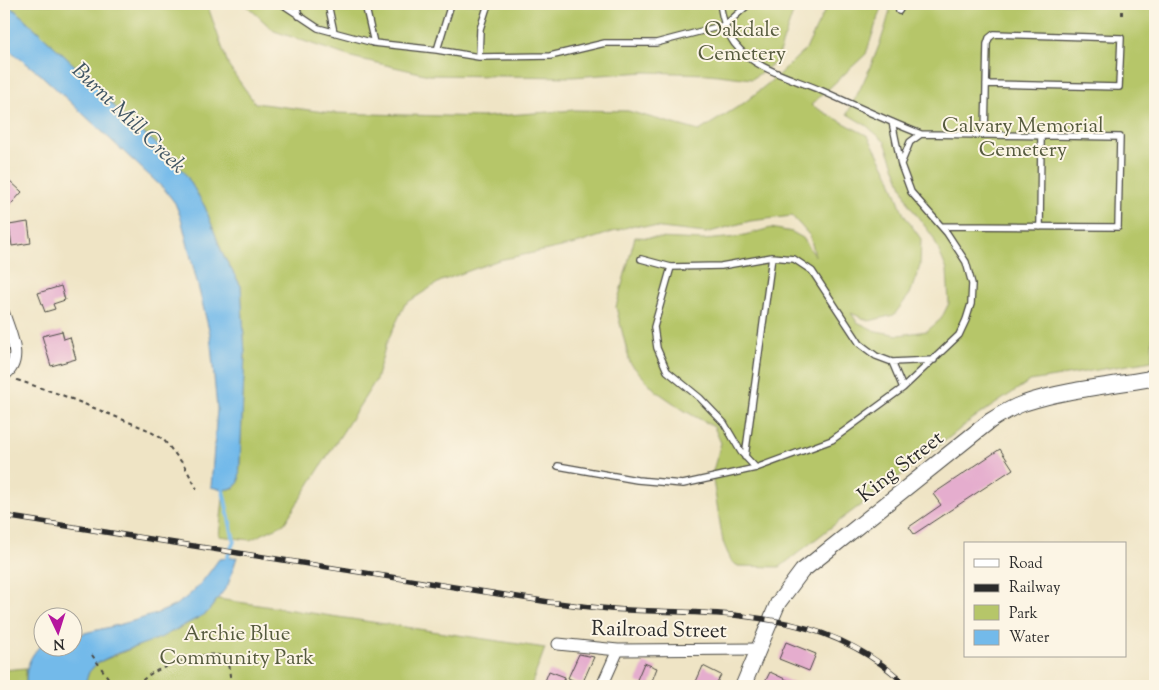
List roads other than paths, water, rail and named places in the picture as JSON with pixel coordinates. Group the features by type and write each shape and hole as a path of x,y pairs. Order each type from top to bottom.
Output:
{"street":[{"path":"4,314 15,350 15,359 11,368 5,374"},
{"name":"King Street","path":"743,686 778,602 802,571 990,421 1024,403 1054,395 1148,378 1155,375"},
{"name":"Railroad Street","path":"558,644 618,650 759,648"},
{"path":"602,686 618,650"}],"lane":[{"path":"282,4 318,28 374,42 479,57 550,56 605,44 656,43 725,25 749,4"},
{"path":"296,4 299,16"},
{"path":"328,4 334,32"},
{"path":"365,4 374,42"},
{"path":"437,50 451,4"},
{"path":"479,57 480,29 488,4"},
{"path":"720,4 722,18 734,43 754,61 785,77 810,85 921,134 1120,137 1118,227 942,226"},
{"path":"737,4 743,9"},
{"path":"899,11 903,4"},
{"path":"985,135 986,44 994,34 1121,38 1119,87 986,84"},
{"path":"558,466 637,480 683,484 756,468 832,440 903,388 934,360 959,334 966,320 971,304 972,284 966,262 942,226 912,192 901,165 892,122"},
{"path":"901,165 910,142 921,134"},
{"path":"1040,227 1041,136"},
{"path":"642,259 671,266 721,266 772,257 794,259 812,271 860,344 876,356 892,362 934,360"},
{"path":"746,457 772,257"},
{"path":"671,266 654,327 657,348 667,371 700,398 724,423 746,457 756,468"},
{"path":"892,362 903,388"}],"water":[{"path":"4,4 16,11 99,88 124,118 168,153 185,173 205,207 223,255 241,286 245,354 239,482 230,489 211,487 217,409 210,334 181,218 175,203 165,190 40,74 4,46"},
{"path":"237,557 228,585 207,613 160,638 118,653 97,663 89,672 84,686 26,686 29,663 32,658 82,658 82,634 130,622 173,606 194,591 219,559"}],"waterway":[{"name":"Burnt Mill Creek","path":"222,486 234,541 226,561"}],"railway":[{"path":"4,516 549,602 588,607 740,616 776,621 811,630 845,643 877,661 907,686"}],"park label":[{"name":"Oakdale Cemetery","path":"742,41"},
{"name":"Calvary Memorial Cemetery","path":"1023,137"},
{"name":"Archie Blue Community Park","path":"237,645"}]}
